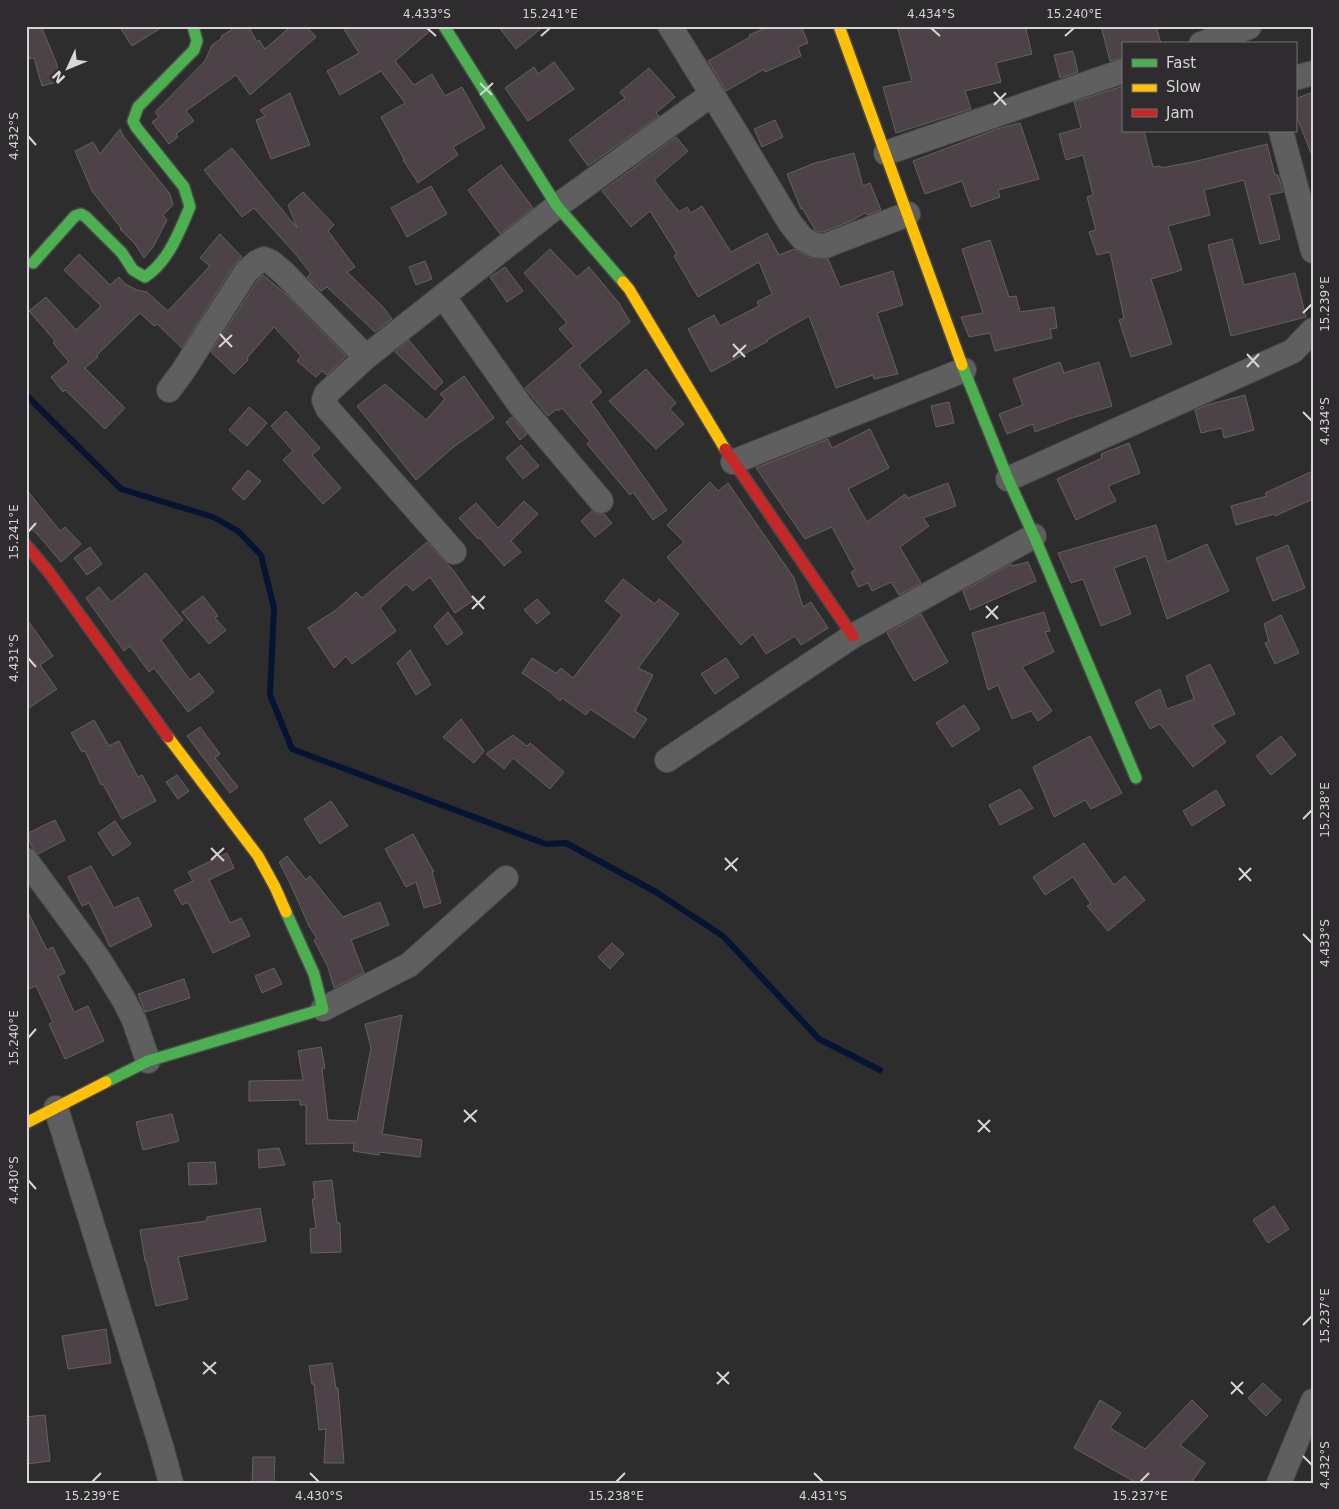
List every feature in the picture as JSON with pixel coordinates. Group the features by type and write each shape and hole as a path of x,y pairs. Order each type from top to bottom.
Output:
{"street":[{"path":"33,264 75,216 81,214 122,253 133,270 145,278 154,273 190,207 184,187 133,121 138,107 194,50 197,41 193,26"},
{"path":"444,26 557,206 630,289 733,462 853,636"},
{"path":"670,26 790,223 803,239 815,245 825,246 908,214"},
{"path":"839,26 964,370 1008,479 1136,778"},
{"path":"1209,42 1251,32"},
{"path":"886,153 1122,71"},
{"path":"1296,78 1313,73"},
{"path":"454,552 339,423 328,409 324,400 326,394 366,357 557,206 712,94"},
{"path":"1281,132 1313,251"},
{"path":"169,390 184,371 246,272 264,259 271,262 284,273 366,357"},
{"path":"443,296 520,405 601,501"},
{"path":"1008,479 1293,351 1313,330"},
{"path":"733,462 964,370"},
{"path":"667,760 853,636 1034,536"},
{"path":"26,545 48,571 136,695 258,856 275,887 314,974 323,1008"},
{"path":"26,860 98,958 124,1000 134,1020 148,1061"},
{"path":"26,1123 148,1061 323,1008 409,966 506,878"},
{"path":"56,1108 171,1483"},
{"path":"1279,1483 1313,1401"}],"building":[{"path":"26,26 41,26 56,62 61,81 42,86 34,58 30,59 26,49"},
{"path":"119,26 164,26 132,46"},
{"path":"238,26 248,26 257,42 259,40 265,49 291,26 306,26 316,37 250,95 236,75 186,111 194,121 176,134 178,137 169,144 152,122 159,117 155,112 205,61 212,45 222,38 221,36"},
{"path":"342,26 428,26 430,31 395,61 414,85 432,74 445,96 462,87 485,128 453,147 458,155 418,183 403,160 381,117 405,103 381,71 340,95 327,71 359,53"},
{"path":"498,26 544,26 516,49"},
{"path":"770,26 801,26 808,43 798,47 801,56 765,72 764,69 726,91 708,61 750,37 749,35"},
{"path":"897,26 1025,26 1032,54 996,63 1001,82 965,91 971,109 896,133 883,87 912,81"},
{"path":"1101,26 1156,26 1160,42 1122,42 1122,58 1110,61"},
{"path":"1073,51 1078,72 1060,78 1054,55"},
{"path":"554,62 574,89 528,121 505,88 534,67 538,74"},
{"path":"649,68 675,97 656,113 659,116 588,166 569,140 625,98 620,92"},
{"path":"1122,86 1122,132 1144,132 1153,167 1160,166 1161,168 1197,161 1267,144 1275,175 1278,175 1283,192 1269,195 1280,239 1260,244 1244,180 1204,190 1210,215 1168,226 1182,270 1151,279 1172,344 1131,357 1119,320 1124,318 1110,252 1097,255 1089,232 1096,230 1087,197 1093,195 1083,155 1066,160 1059,134 1081,128 1074,102"},
{"path":"1313,92 1313,153 1311,153 1296,115 1296,99"},
{"path":"290,93 310,145 271,159 256,120 265,116 260,110"},
{"path":"775,120 783,137 762,147 754,129"},
{"path":"1020,123 1039,179 998,190 1000,197 971,207 962,181 925,194 913,161 997,129"},
{"path":"120,129 124,137 170,194 173,205 163,215 167,220 153,247 144,258 92,191 75,151 93,142 100,154"},
{"path":"676,137 688,151 654,180 679,212 687,207 691,213 702,206 731,252 767,233 779,255 794,249 809,257 828,259 840,287 893,271 903,305 877,313 898,374 874,379 873,375 836,388 809,316 711,372 688,329 714,315 720,326 759,306 757,302 772,294 759,262 698,297 674,256 677,254 650,211 631,227 602,191"},
{"path":"232,148 297,228 288,205 303,192 334,225 328,231 355,267 347,272 384,308 392,319 375,332 327,287 321,291 307,277 311,274 298,257 254,208 242,217 204,170"},
{"path":"854,153 863,186 870,183 881,210 867,215 865,213 851,221 819,232 815,230 803,209 801,209 787,174 815,163"},
{"path":"501,165 533,208 500,234 468,190"},
{"path":"431,186 447,214 407,237 391,208"},
{"path":"220,234 242,257 234,265 182,348 157,324 154,326 140,313 85,368 125,408 105,429 65,390 63,392 51,377 69,362 53,343 55,341 29,311 46,297 76,330 101,306 64,270 79,254 110,285 119,277 125,284 137,290 147,292 168,311 210,266 200,258"},
{"path":"1232,239 1244,285 1295,273 1306,317 1231,336 1208,245"},
{"path":"990,240 1009,297 1016,296 1020,312 1054,307 1057,328 1050,329 1052,338 995,351 990,333 969,337 961,317 983,313 962,249"},
{"path":"550,249 577,277 589,267 619,303 630,322 579,365 602,392 591,402 667,510 653,520 633,492 630,495 587,444 590,441 562,408 558,411 557,409 548,416 525,388 574,346 559,329 567,323 524,273"},
{"path":"425,261 432,279 416,285 409,267"},
{"path":"505,267 523,291 507,302 490,277"},
{"path":"263,275 287,295 346,356 327,375 322,371 316,377 297,361 301,356 274,327 247,358 248,360 234,374 211,352 257,281"},
{"path":"409,340 443,382 435,390 395,352"},
{"path":"1060,362 1064,373 1099,362 1112,406 1035,432 1033,424 1007,434 999,414 1023,405 1013,379"},
{"path":"646,369 676,403 670,409 684,424 656,449 609,401"},
{"path":"464,376 494,418 451,449 416,480 357,406 385,384 426,420 445,399 440,394"},
{"path":"1245,395 1254,430 1224,438 1222,428 1201,433 1195,410"},
{"path":"949,402 954,423 936,427 931,406"},
{"path":"249,407 267,423 247,446 229,430"},
{"path":"286,411 320,448 312,455 341,488 323,504 283,460 293,451 271,426"},
{"path":"512,417 527,434 520,440 506,422"},
{"path":"870,429 889,468 848,489 867,522 905,494 908,498 948,483 956,506 923,518 929,526 900,547 921,583 899,595 891,582 872,591 868,583 858,587 851,572 855,570 832,527 805,539 756,468 828,439 832,448"},
{"path":"1129,443 1140,473 1108,486 1116,501 1076,520 1057,479 1102,458 1101,454"},
{"path":"521,445 539,466 523,479 506,458"},
{"path":"248,470 261,481 244,500 232,489"},
{"path":"1313,471 1313,499 1275,516 1274,514 1236,525 1231,506 1267,496 1265,493"},
{"path":"710,482 718,491 728,483 794,578 803,607 811,602 828,628 801,645 795,636 766,654 753,634 741,645 667,557 684,542 667,525"},
{"path":"26,489 60,531 65,527 81,544 61,562 38,535 26,525"},
{"path":"524,501 538,514 511,541 521,552 504,566 480,538 478,539 459,518 476,503 498,528"},
{"path":"592,511 597,514 604,514 612,523 595,537 581,521"},
{"path":"1156,525 1167,562 1207,544 1229,591 1167,619 1146,556 1114,568 1131,614 1101,626 1083,579 1071,583 1058,553"},
{"path":"427,542 453,570 474,600 455,613 430,577 413,591 406,584 380,608 396,631 352,664 346,656 334,668 308,628 336,610 356,592 362,598"},
{"path":"1288,545 1305,588 1273,601 1256,558"},
{"path":"90,547 102,564 87,575 74,558"},
{"path":"1028,562 1036,581 970,610 963,591 1011,564 1012,566"},
{"path":"146,573 183,620 161,640 190,680 199,673 214,692 188,712 154,668 149,672 130,646 124,651 86,598 99,587 111,602"},
{"path":"623,579 655,604 659,599 679,614 638,668 653,675 635,711 647,719 634,738 590,709 586,715 562,698 560,701 522,673 532,658 556,673 561,668 573,678 622,615 605,601"},
{"path":"203,596 218,616 215,618 226,630 209,644 182,612"},
{"path":"537,599 550,613 537,624 524,610"},
{"path":"448,612 463,633 447,645 434,626"},
{"path":"1044,612 1050,631 1045,632 1054,652 1022,667 1052,711 1038,721 1031,711 1012,719 998,685 988,690 972,633"},
{"path":"921,614 948,662 914,681 887,633"},
{"path":"1281,615 1299,653 1275,664 1265,643 1269,642 1264,624"},
{"path":"26,618 53,656 40,665 57,689 26,710"},
{"path":"410,650 431,685 416,695 397,663"},
{"path":"726,658 739,677 715,694 701,674"},
{"path":"1210,664 1235,714 1212,725 1226,742 1193,767 1160,724 1150,729 1135,702 1160,689 1167,709 1194,699 1186,676"},
{"path":"964,705 980,729 952,747 936,723"},
{"path":"461,719 484,751 474,763 443,737"},
{"path":"94,720 109,746 119,741 138,777 142,775 156,801 122,819 103,784 101,785 85,751 82,752 71,733"},
{"path":"200,727 220,754 215,758 238,787 230,793 187,736"},
{"path":"513,735 527,746 530,743 564,772 550,789 513,758 504,769 486,754"},
{"path":"1090,736 1122,793 1091,809 1085,800 1054,817 1033,767"},
{"path":"1281,736 1296,755 1271,775 1256,756"},
{"path":"177,775 189,791 178,799 166,782"},
{"path":"1020,789 1033,808 1000,825 989,805"},
{"path":"1216,790 1225,805 1192,826 1183,811"},
{"path":"331,801 348,826 320,844 304,819"},
{"path":"55,820 65,840 38,854 33,849 26,834"},
{"path":"115,821 131,844 113,856 98,833"},
{"path":"413,834 434,872 432,872 441,903 424,908 416,882 406,887 385,849"},
{"path":"1084,843 1114,885 1125,876 1145,900 1108,931 1087,906 1091,904 1073,877 1045,895 1033,877"},
{"path":"227,853 234,868 209,880 230,923 241,918 250,936 213,953 188,902 182,905 174,890 193,881 188,872"},
{"path":"287,856 306,880 310,876 343,917 380,902 389,925 351,940 364,973 334,988 328,967 314,940 317,938 310,928 279,862"},
{"path":"91,866 114,908 138,897 152,926 110,947 89,903 82,906 68,877"},
{"path":"26,908 47,950 53,947 65,973 58,976 74,1012 88,1006 104,1041 65,1059 49,1024 53,1022 36,986 26,990"},
{"path":"612,943 624,954 610,969 598,957"},
{"path":"274,968 282,984 262,993 255,976"},
{"path":"184,979 190,998 145,1012 138,994"},
{"path":"402,1015 382,1134 422,1140 420,1157 379,1152 379,1155 353,1151 354,1143 306,1144 306,1105 300,1105 300,1100 249,1101 249,1081 303,1080 298,1051 321,1047 325,1068 322,1069 328,1120 357,1121 371,1048 365,1024"},
{"path":"172,1114 179,1141 143,1150 136,1122"},
{"path":"279,1148 285,1165 259,1168 258,1150"},
{"path":"215,1162 217,1184 189,1185 188,1163"},
{"path":"332,1180 337,1223 340,1223 341,1252 311,1253 310,1229 316,1228 312,1199 315,1199 313,1182"},
{"path":"1274,1206 1289,1229 1268,1243 1253,1220"},
{"path":"260,1208 266,1241 178,1257 188,1299 156,1306 140,1230 207,1221 207,1217"},
{"path":"106,1329 111,1363 68,1369 62,1336"},
{"path":"332,1363 336,1388 338,1388 344,1463 324,1463 326,1429 319,1430 314,1384 312,1384 309,1366"},
{"path":"1263,1383 1281,1400 1266,1416 1248,1398"},
{"path":"1100,1400 1121,1413 1110,1428 1145,1449 1192,1400 1208,1416 1180,1445 1205,1463 1191,1483 1137,1483 1074,1448"},
{"path":"45,1415 50,1461 27,1464 26,1417"},
{"path":"253,1457 275,1457 274,1483 252,1483"}],"waterway":[{"path":"26,395 121,489 213,517 238,531 261,555 274,608 270,695 292,749 546,844 566,843 656,892 723,936 819,1039 880,1070"}],"traffic: fast":[{"path":"33,263 75,216 81,214 122,253 133,270 145,277 161,263 177,236 190,207 184,187 133,121 138,107 194,50 197,41 193,26"},
{"path":"444,26 557,206 623,282"},
{"path":"962,365 1008,479 1136,778"},
{"path":"106,1082 148,1061 323,1009 314,974 286,912"}],"traffic: slow":[{"path":"839,26 962,365"},
{"path":"623,282 725,449"},
{"path":"168,737 258,856 286,912"},
{"path":"26,1123 106,1082"}],"traffic: jam":[{"path":"725,449 853,636"},
{"path":"26,545 48,571 168,737"}]}
